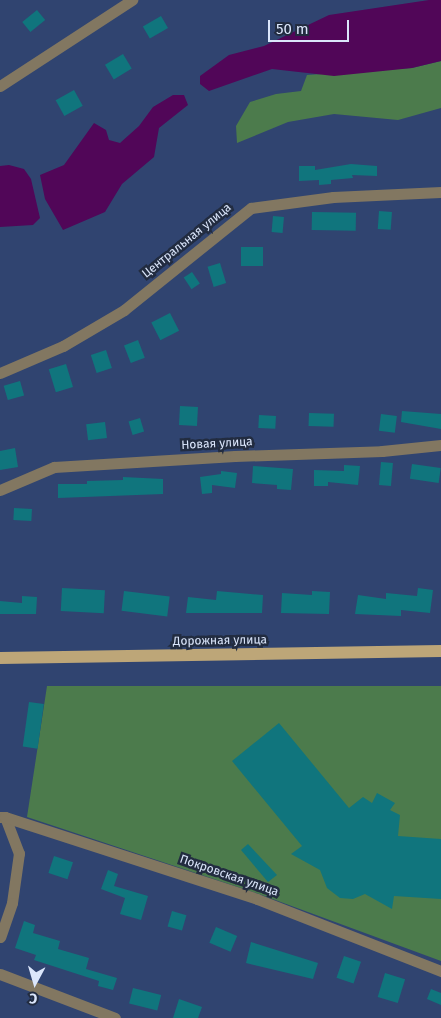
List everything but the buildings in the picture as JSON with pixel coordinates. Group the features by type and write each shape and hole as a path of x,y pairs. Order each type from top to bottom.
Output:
{"main road":[{"name":"Дорожная улица","path":"0,658 441,651"}],"street":[{"path":"0,86 132,0"},
{"name":"Центральная улица","path":"0,373 63,346 124,310 251,208 334,197 441,192"},
{"name":"Новая улица","path":"0,490 54,467 236,456 382,452 441,445"},
{"path":"0,937 12,903 19,853 2,817"},
{"name":"Покровская улица","path":"2,817 257,899 441,970"},
{"path":"0,974 115,1018"}],"green space":[{"path":"441,61 441,108 398,120 334,114 288,122 237,143 236,126 250,102 276,94 301,91 307,75 412,68"},
{"path":"47,686 441,686 441,961 259,894 27,817"}],"shaded area":[{"path":"429,0 441,0 441,61 412,68 334,76 272,69 209,91 200,84 200,76 229,55 264,46 329,15"},
{"path":"173,95 184,95 188,105 159,128 154,157 122,184 105,212 63,230 45,199 40,175 64,165 94,123 106,130 109,140 120,143 139,126 153,107"},
{"path":"9,165 24,169 31,179 40,218 33,225 0,227 0,166"}]}
